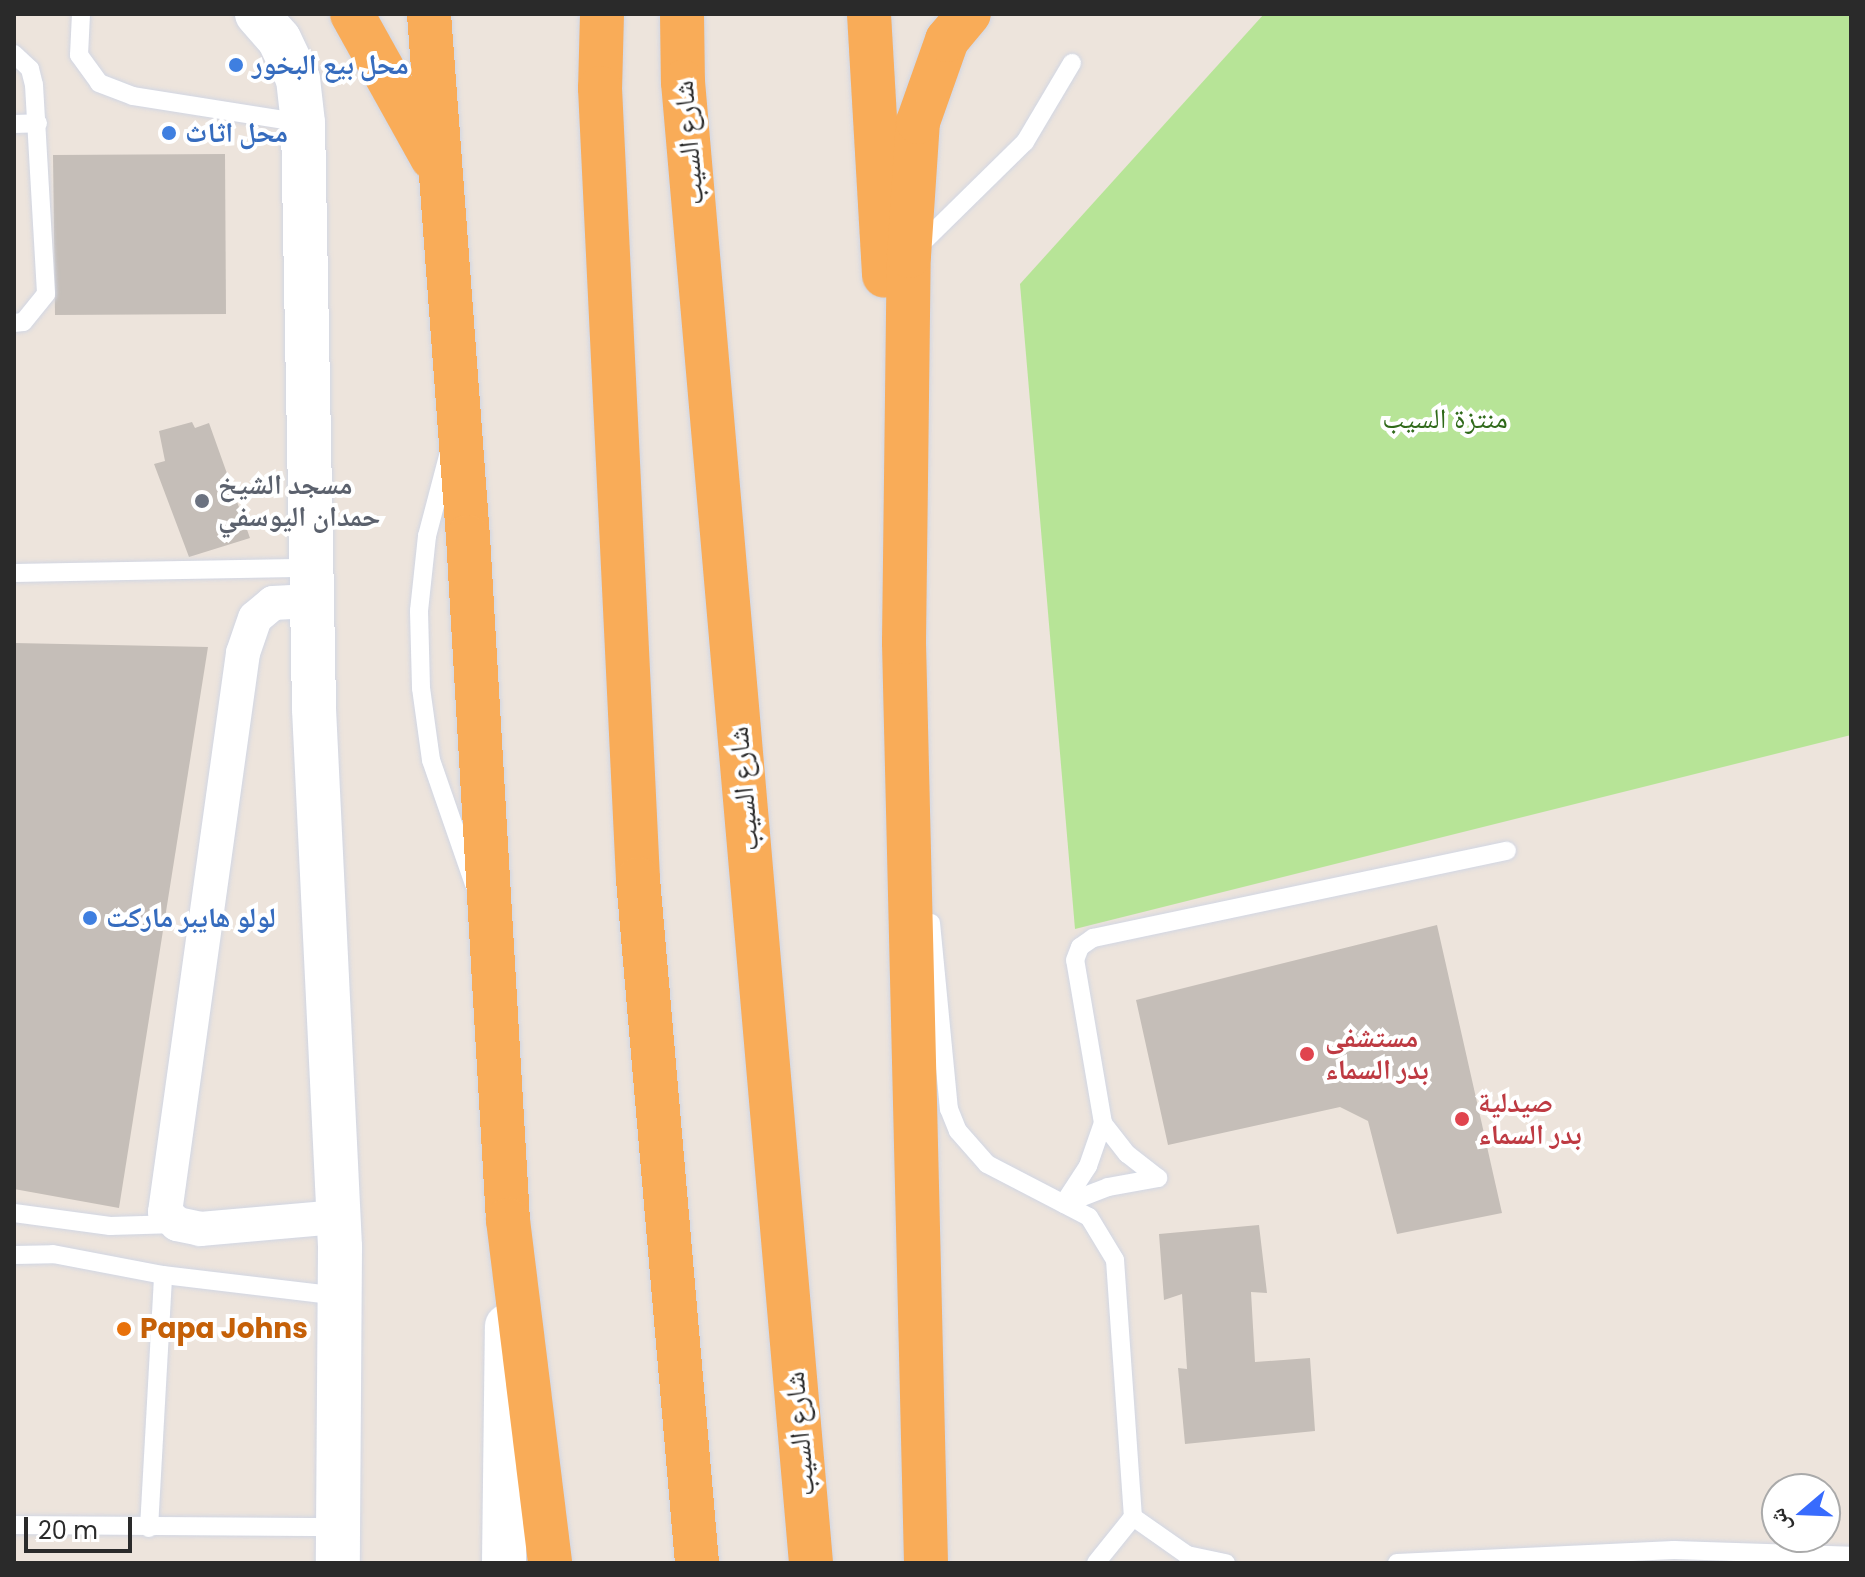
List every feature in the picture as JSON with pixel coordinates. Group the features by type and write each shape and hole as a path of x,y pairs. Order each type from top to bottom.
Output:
{"highway":[{"path":"352,14 441,174"},
{"path":"429,14 459,411 508,1220 550,1563"},
{"path":"602,14 600,88 638,879 697,1563"},
{"name":"شارع السيب","path":"682,14 683,82 811,1563"},
{"path":"869,14 904,642 926,1563"},
{"path":"904,642 909,256 918,122 947,40 969,14"}],"street":[{"path":"257,14 279,39 298,79 303,123 311,584 338,1217 339,1545"},
{"path":"311,584 273,603 255,618 243,653 165,1212 177,1224 223,1229 338,1217"},
{"path":"504,1563 508,1220"}],"lane":[{"path":"81,14 79,55 99,83 133,96 303,123"},
{"path":"14,54 30,69 38,123 46,294 23,322 14,323"},
{"path":"909,256 1025,142 1072,63"},
{"path":"14,124 38,123"},
{"path":"14,573 311,584"},
{"path":"904,642 949,1109 964,1140 987,1164 1064,1204 1099,1227 1115,1260 1133,1517 1096,1563"},
{"path":"1064,1204 1108,1187 1158,1178 1127,1154 1103,1123 1075,960 1080,947 1093,938 1507,851"},
{"path":"1064,1204 1088,1166 1103,1123"},
{"path":"14,1213 110,1226 177,1224"},
{"path":"14,1255 53,1254 163,1275 339,1296"},
{"path":"149,1528 163,1275"},
{"path":"1133,1517 1187,1555 1226,1563"},
{"path":"14,1525 149,1528 339,1545"},
{"path":"1397,1563 1674,1550 1851,1556"}],"green space":[{"name":"منتزة السيب","path":"1264,14 1851,14 1851,735 1075,929 1020,284"}],"building":[{"path":"225,154 226,314 55,315 53,155"},
{"name":"مسجد الشيخ حمدان اليوسفي","path":"192,422 195,428 209,423 250,538 189,557 154,464 165,461 159,431"},
{"name":"لولو هايبر ماركت","path":"14,643 208,647 119,1208 14,1189"},
{"name":"مستشفى بدر السماء","path":"1437,925 1502,1213 1397,1234 1368,1121 1340,1107 1168,1145 1136,1000"},
{"path":"1259,1225 1267,1293 1251,1292 1255,1362 1310,1358 1315,1431 1185,1444 1178,1368 1187,1369 1182,1294 1164,1300 1159,1234"}],"place":[{"name":"محل بيع البخور","path":"236,65"},
{"name":"محل اثاث","path":"169,133"},
{"name":"مسجد الشيخ حمدان اليوسفي","path":"202,501"},
{"name":"لولو هايبر ماركت","path":"90,918"},
{"name":"مستشفى بدر السماء","path":"1307,1054"},
{"name":"صيدلية بدر السماء","path":"1462,1119"},
{"name":"Papa Johns","path":"124,1329"}]}
